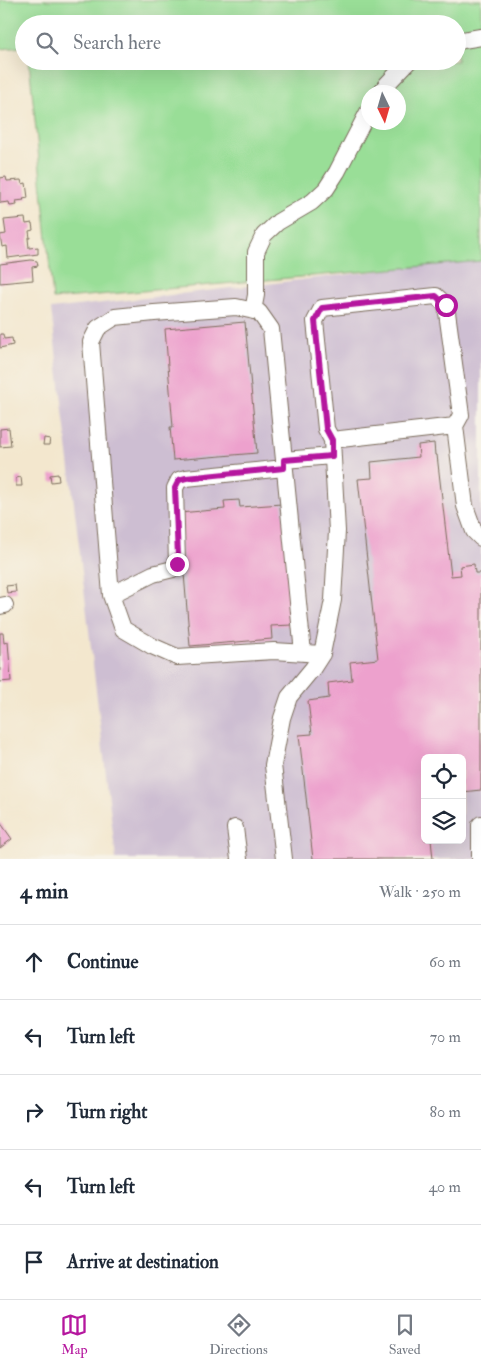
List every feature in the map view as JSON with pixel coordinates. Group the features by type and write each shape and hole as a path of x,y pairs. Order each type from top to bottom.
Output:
{"lane":[{"path":"466,40 481,37"},
{"path":"386,85 400,70"},
{"path":"253,311 256,295 256,252 264,235 278,222 312,202 326,189 361,126"},
{"path":"284,859 273,765 282,718 289,697 322,654 332,600 337,532 332,448 326,429 315,321 322,308 436,296 446,305 461,415 455,426 465,506 474,531 481,538"},
{"path":"303,653 271,329 259,312 236,307 115,317 98,328 91,342 111,595 123,629 152,646 177,657 274,650 303,653 322,654"},
{"path":"111,595 153,574 173,569 177,564 175,488 179,480 284,464 332,448 455,426"},
{"path":"480,859 481,824"},
{"path":"235,828 239,859"}],"shaded area":[{"path":"481,259 481,859 116,859 51,309"}],"green space":[{"path":"0,0 481,0 481,261 53,299 30,70 466,70 466,15 15,15 15,48 0,49"}],"building":[{"path":"6,177 7,181 21,180 22,184 26,183 28,198 16,201 17,205 10,206 9,202 0,203 0,178"},
{"path":"25,218 26,224 32,223 33,230 29,231 29,248 38,247 38,254 8,258 7,246 2,247 0,235 6,234 4,220"},
{"path":"37,261 38,266 32,267 33,280 0,283 0,264"},
{"path":"245,322 257,453 173,460 170,427 173,427 165,329"},
{"path":"0,334 3,334 4,339 12,338 13,345 0,348"},
{"path":"9,428 11,446 0,447 0,429"},
{"path":"44,438 50,439 49,445 43,445"},
{"path":"434,443 451,576 461,575 460,566 474,564 475,573 481,573 481,790 466,792 466,754 421,754 421,844 431,844 433,859 313,859 299,735 312,734 308,701 329,698 328,683 352,680 350,662 378,659 358,479 372,478 371,462 419,457 418,445"},
{"path":"58,474 59,481 51,482 50,475"},
{"path":"21,477 22,486 16,486 16,478"},
{"path":"239,500 240,507 282,504 292,625 271,626 272,639 190,646 179,513 225,509 224,501"},
{"path":"15,585 16,592 7,593 6,586"},
{"path":"0,633 3,633 4,643 8,642 11,681 0,682"},
{"path":"0,822 12,839 0,848"}],"route":[{"path":"177,564 175,488 179,480 284,468 284,460 332,456 332,440 326,429 315,321 322,308 436,296 446,305"}]}
